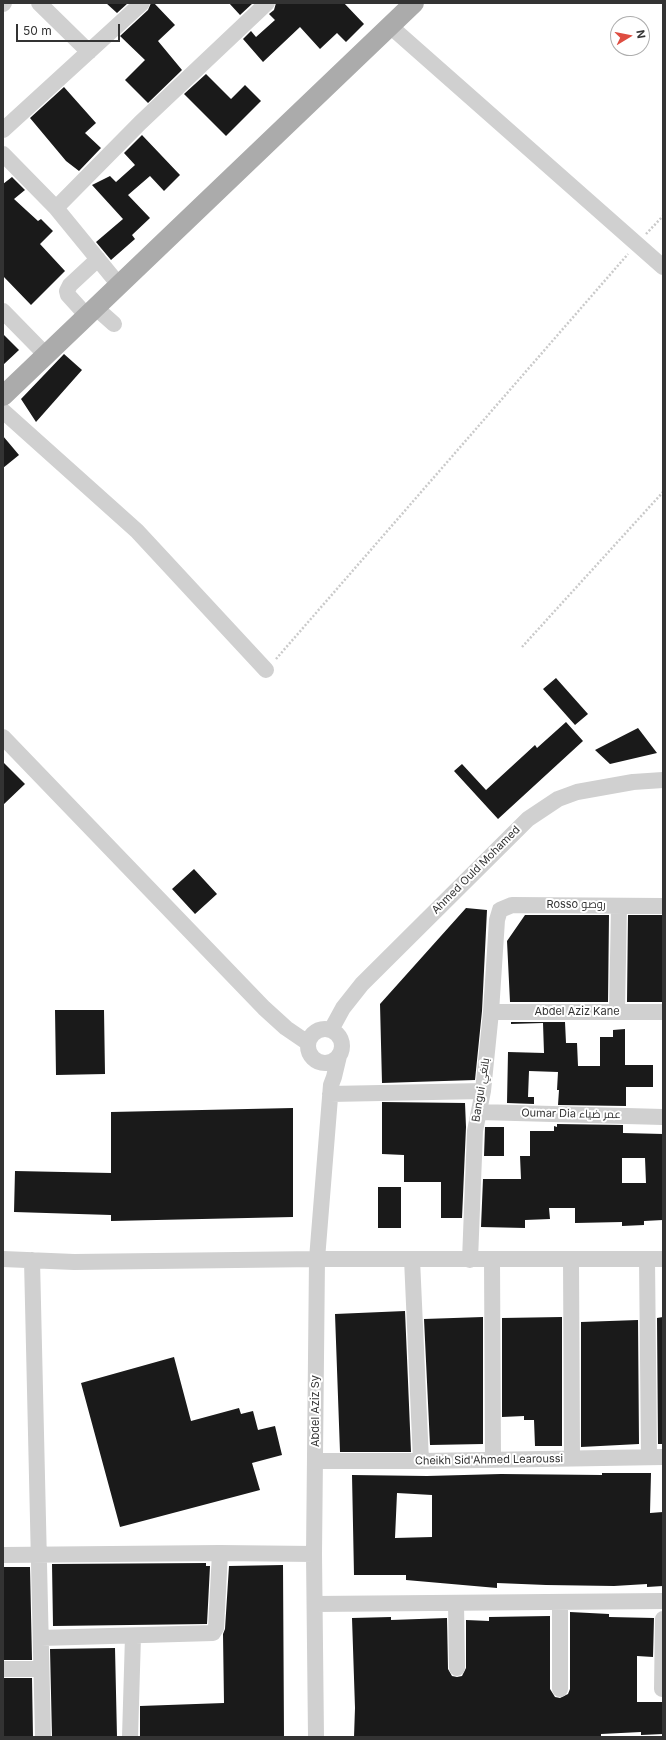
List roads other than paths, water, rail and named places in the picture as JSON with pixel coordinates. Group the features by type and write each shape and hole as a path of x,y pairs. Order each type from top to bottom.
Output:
{"main road":[{"path":"3,396 414,3"}],"street":[{"path":"38,3 89,52"},
{"path":"3,130 142,3"},
{"path":"56,208 140,123 266,3"},
{"path":"390,26 663,267"},
{"path":"3,154 56,208 119,285"},
{"path":"98,259 70,285 67,291 68,296 91,312 114,324"},
{"path":"3,311 46,356"},
{"path":"3,411 137,531 266,670"},
{"path":"3,737 264,1008 286,1028 308,1043"},
{"name":"Ahmed Ould Mohamed","path":"331,1030 343,1008 362,984 500,845 528,819 546,806 570,794 603,786 663,780"},
{"name":"Rosso روصو","path":"497,920 500,910 512,905 663,906"},
{"path":"617,1011 619,906"},
{"name":"Bangui بانغي","path":"470,1260 475,1132 483,1091 491,1012 497,920"},
{"name":"Abdel Aziz Kane","path":"491,1012 663,1012"},
{"path":"316,1061 320,1063 331,1063 339,1056 342,1044 340,1038 331,1030 319,1030 314,1033 308,1043 309,1053 316,1061 330,1090 483,1091"},
{"name":"Abdel Aziz Sy","path":"316,1737 316,1604 314,1554 317,1259 330,1090 339,1056"},
{"name":"Oumar Dia عمر ضياء","path":"479,1112 663,1117"},
{"path":"3,1259 74,1262 317,1259 655,1259 656,1457"},
{"path":"412,1259 421,1461"},
{"path":"492,1259 493,1460"},
{"path":"571,1259 572,1458"},
{"path":"32,1260 43,1737"},
{"name":"Cheikh Sid'Ahmed Learoussi","path":"316,1461 421,1461 656,1457"},
{"path":"41,1638 213,1633 216,1628 220,1553"},
{"path":"3,1554 314,1554"},
{"path":"316,1604 663,1601"},
{"path":"560,1602 560,1689"},
{"path":"456,1603 457,1668"},
{"path":"662,1689 663,1619"},
{"path":"130,1737 133,1636"},
{"path":"3,1669 41,1669"}]}
